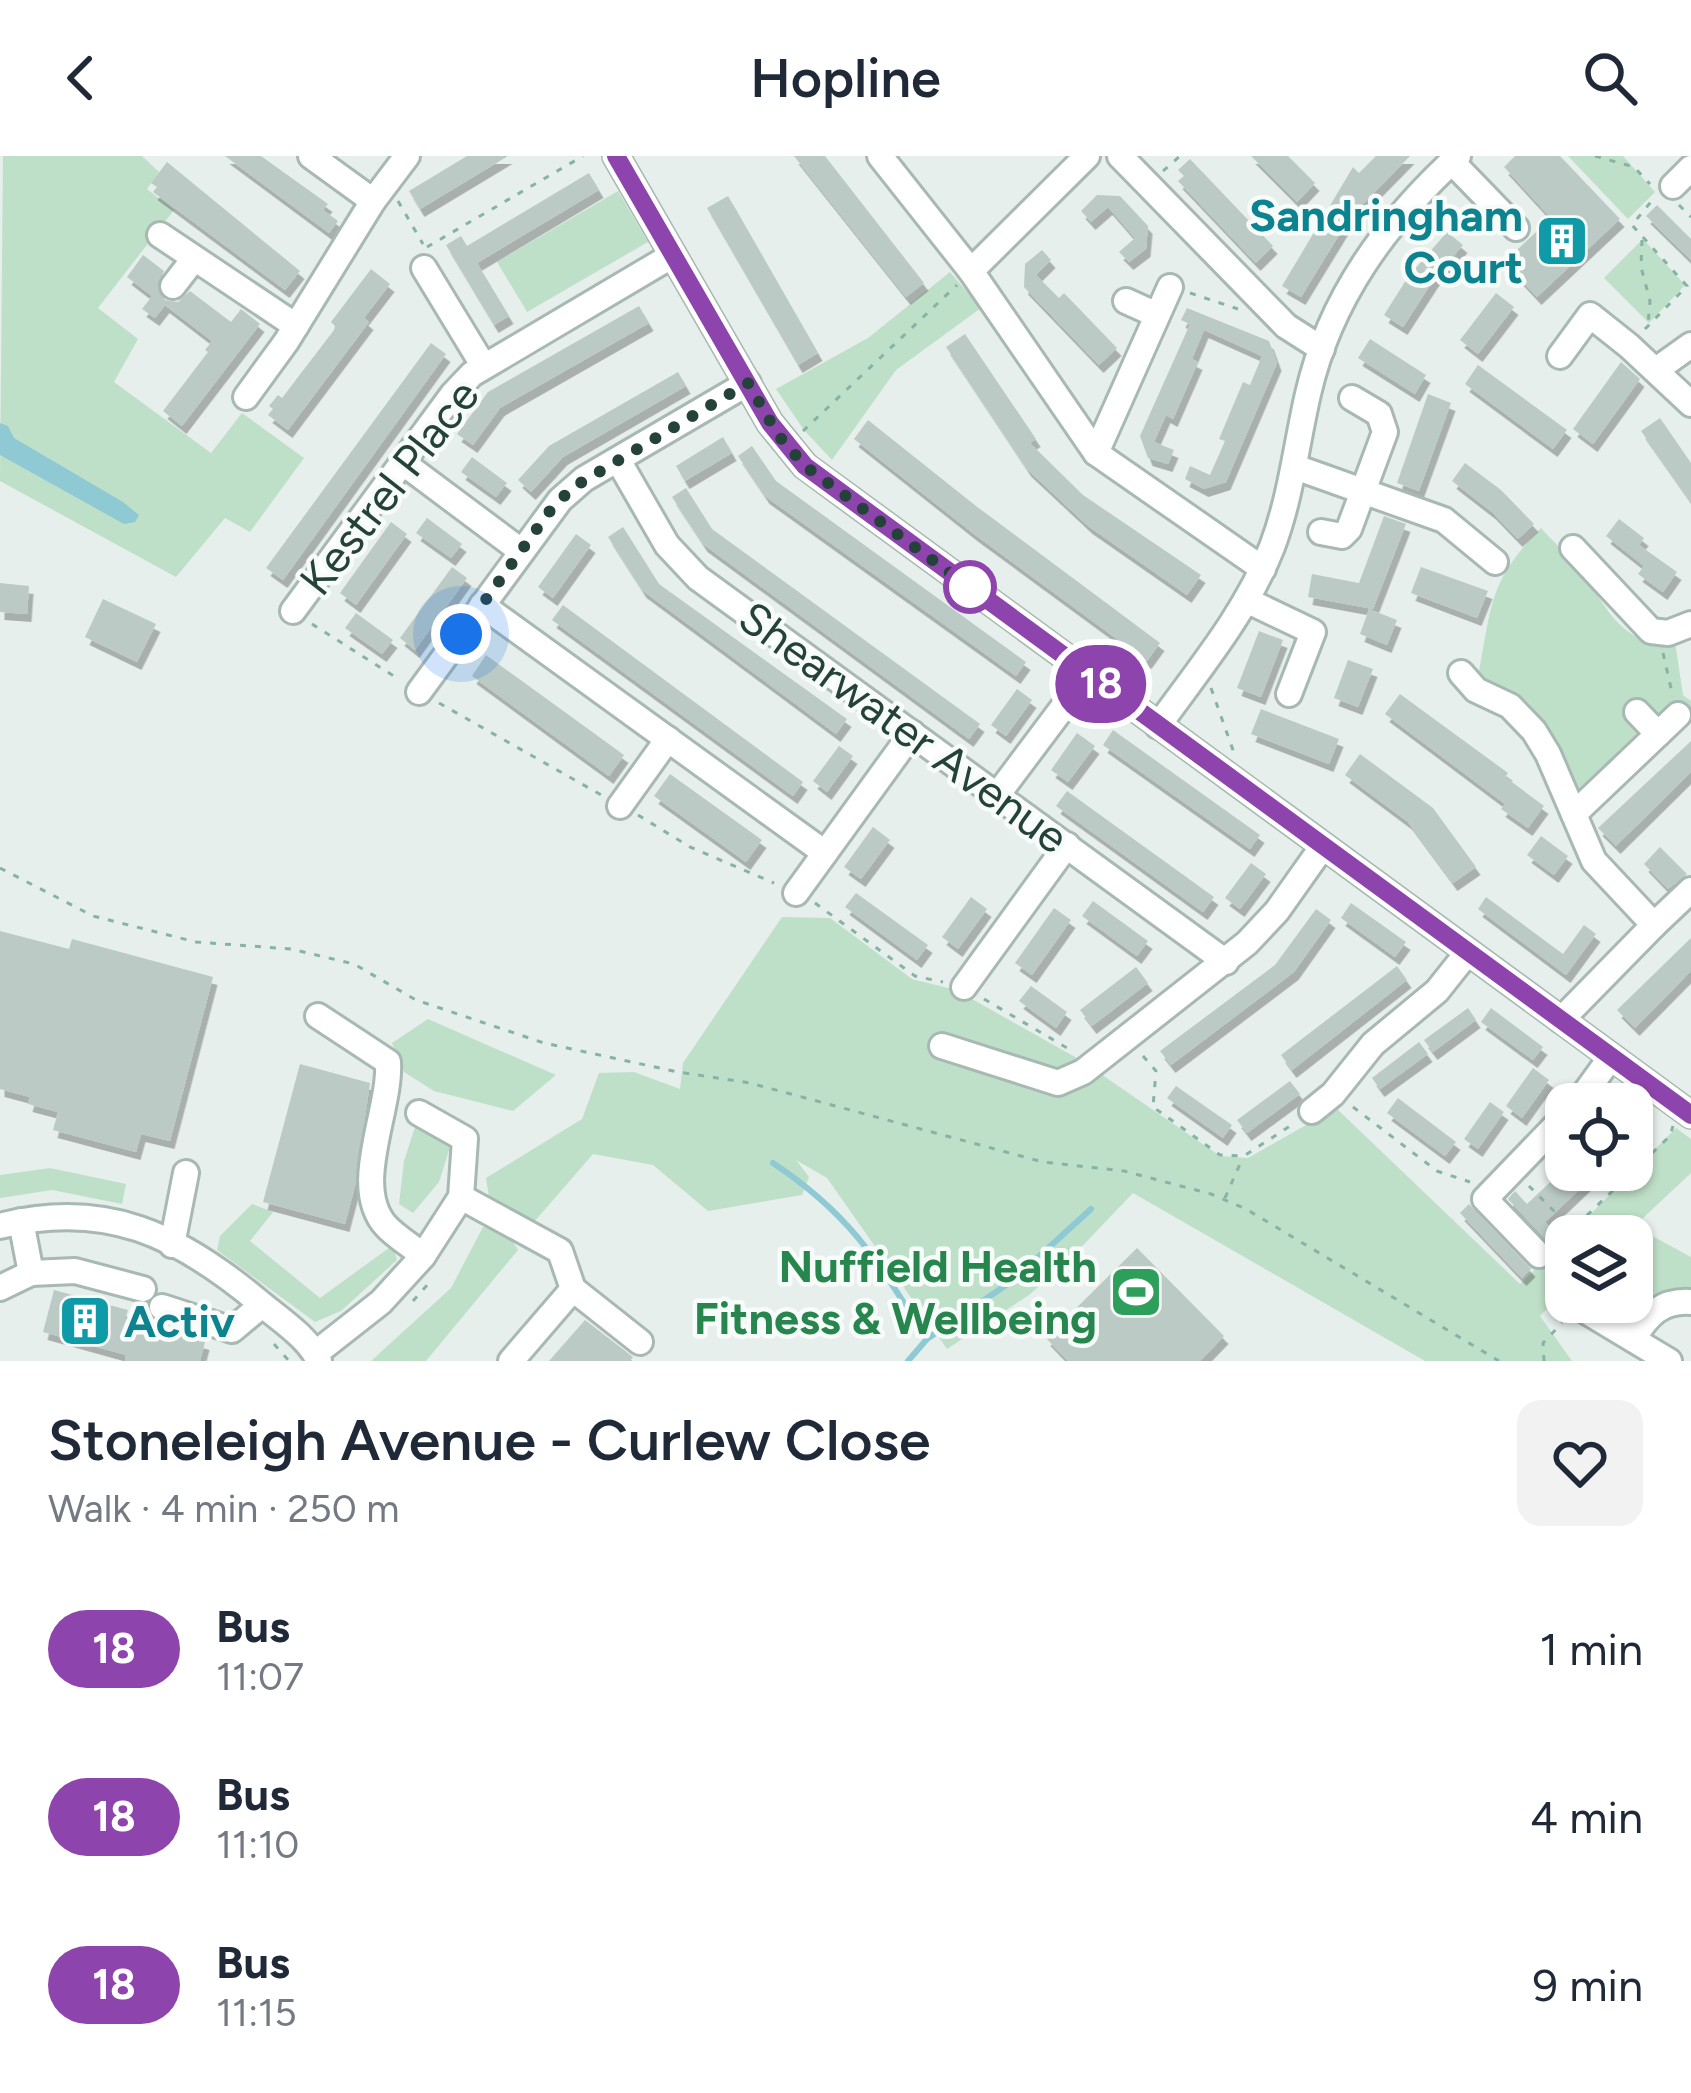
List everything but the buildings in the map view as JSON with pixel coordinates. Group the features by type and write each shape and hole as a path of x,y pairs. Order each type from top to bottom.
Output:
{"street":[{"path":"310,156 380,192"},
{"path":"246,397 407,156"},
{"path":"616,156 786,446 820,478 1686,1111"},
{"path":"880,156 971,271 1096,453 1263,569"},
{"path":"971,271 1087,156"},
{"path":"1120,156 1296,335 1322,349"},
{"path":"1158,726 1263,569 1283,517 1307,396 1322,349 1337,309 1364,261 1399,215 1455,159 1516,228"},
{"path":"160,235 296,326"},
{"name":"Kestrel Place","path":"293,611 453,394 483,365 673,254"},
{"path":"173,286 193,260"},
{"path":"424,268 483,365"},
{"path":"1096,453 1170,287"},
{"path":"1126,301 1157,315"},
{"path":"1560,356 1590,315 1691,404"},
{"path":"1656,370 1691,345"},
{"path":"419,692 560,500 748,383"},
{"path":"1321,532 1342,536 1349,529 1385,425 1379,414 1352,398"},
{"name":"Shearwater Avenue","path":"618,460 655,527 689,569 1226,962"},
{"path":"402,462 520,551"},
{"path":"1295,466 1444,520 1495,562"},
{"path":"1578,566 1658,634 1691,624"},
{"path":"1246,600 1313,632 1289,694"},
{"path":"482,605 825,854"},
{"path":"1461,673 1477,690 1510,706 1534,731 1594,861 1654,925"},
{"path":"998,794 1088,674"},
{"path":"1636,712 1658,734"},
{"path":"1574,814 1678,715"},
{"path":"796,893 913,733"},
{"path":"620,806 668,740"},
{"path":"964,987 1067,845"},
{"path":"942,1046 1058,1083 1083,1072 1226,962 1277,911 1323,847"},
{"path":"1561,1020 1691,890"},
{"path":"1312,1111 1333,1094 1372,1044 1427,1001 1468,952"},
{"path":"318,1016 388,1062 389,1084 369,1185 383,1224 423,1256"},
{"path":"1592,1083 1611,1057"},
{"path":"31,1273 10,1223 72,1214 113,1220 231,1277 318,1357 404,1282 461,1197 464,1139 419,1113"},
{"path":"1539,1255 1485,1199 1545,1137"},
{"path":"172,1245 186,1172"},
{"path":"461,1197 560,1251 573,1289 640,1342"},
{"path":"0,1288 31,1273 75,1271 232,1330 262,1305"},
{"path":"511,1361 573,1289"},
{"path":"1633,1339 1656,1309 1677,1301 1691,1302"},
{"path":"1607,1323 1669,1361"}],"path":[{"path":"380,192 426,248 583,156"},
{"path":"1595,156 1634,167 1658,192 1632,225 1687,286 1630,346"},
{"path":"1642,237 1642,275 1650,301 1648,326"},
{"path":"786,446 971,271"},
{"path":"1170,287 1253,314 1268,307"},
{"path":"293,611 419,692 690,847 796,893 915,976 964,987 1082,1057"},
{"path":"1658,634 1678,715"},
{"path":"1203,664 1240,765"},
{"path":"0,868 93,916 196,942 291,949 354,964 416,1000 544,1042 750,1083 987,1149 1066,1166 1124,1172 1225,1199 1499,1361"},
{"path":"1129,1039 1156,1071 1153,1107 1220,1155 1244,1156"},
{"path":"1225,1199 1244,1156 1312,1111 1344,1100 1437,1171 1481,1186 1522,1179 1558,1215"},
{"path":"1587,1215 1670,1136 1686,1111"},
{"path":"1544,1361 1543,1342 1562,1323"}],"green space":[{"path":"3,156 142,156 159,172 147,189 174,210 98,308 138,339 114,382 211,453 242,413 304,458 250,532 225,518 176,577 0,481"},
{"path":"1568,156 1623,156 1655,192 1628,219"},
{"path":"618,191 648,242 527,312 497,262"},
{"path":"1643,239 1685,285 1649,323 1604,278"},
{"path":"950,272 981,308 896,370 832,460 776,389 868,338"},
{"path":"1541,528 1577,566 1621,626 1644,640 1675,642 1683,695 1691,701 1691,722 1671,712 1583,791 1479,671 1502,578"},
{"path":"782,917 830,918 912,979 956,990 1082,1061 1220,1156 1248,1158 1336,1108 1520,1284 1545,1260 1545,1311 1540,1316 1572,1361 1425,1361 1133,1193 1029,1295 947,1349 827,1178 796,1160 809,1177 802,1195 708,1211 653,1165 593,1154 534,1222 489,1198 486,1178 582,1119 599,1073 634,1072 680,1089 683,1063"},
{"path":"428,1019 556,1075 513,1111 434,1091 404,1072 392,1043"},
{"path":"428,1126 450,1147 439,1182 413,1213 399,1204 404,1161 415,1127"},
{"path":"1676,1128 1691,1139 1691,1173 1646,1215 1590,1215 1614,1191 1653,1191 1653,1151"},
{"path":"50,1168 126,1184 122,1204 52,1190 0,1198 0,1175"},
{"path":"252,1204 273,1212 250,1241 320,1298 393,1245 397,1260 341,1311 315,1322 217,1250 220,1236"},
{"path":"483,1227 505,1229 518,1250 426,1361 371,1361 451,1288"},
{"path":"1653,1236 1691,1257 1691,1295 1653,1309"}],"water":[{"path":"0,423 8,426 14,438 123,502 139,515 135,522 124,524 0,455"}],"waterway":[{"path":"773,1163 843,1221 926,1338"},
{"path":"908,1361 927,1339 1012,1281 1091,1209"}],"bus line":[{"name":"18","path":"616,156 770,423 805,466 1691,1115"}],"place":[{"name":"Sandringham Court","path":"1562,241"},
{"name":"Nuffield Health Fitness & Wellbeing","path":"1136,1292"},
{"name":"Activ","path":"85,1321"}],"route":[{"path":"461,634 549,512 572,488 748,383 778,435 805,466 973,590 970,587"}]}
